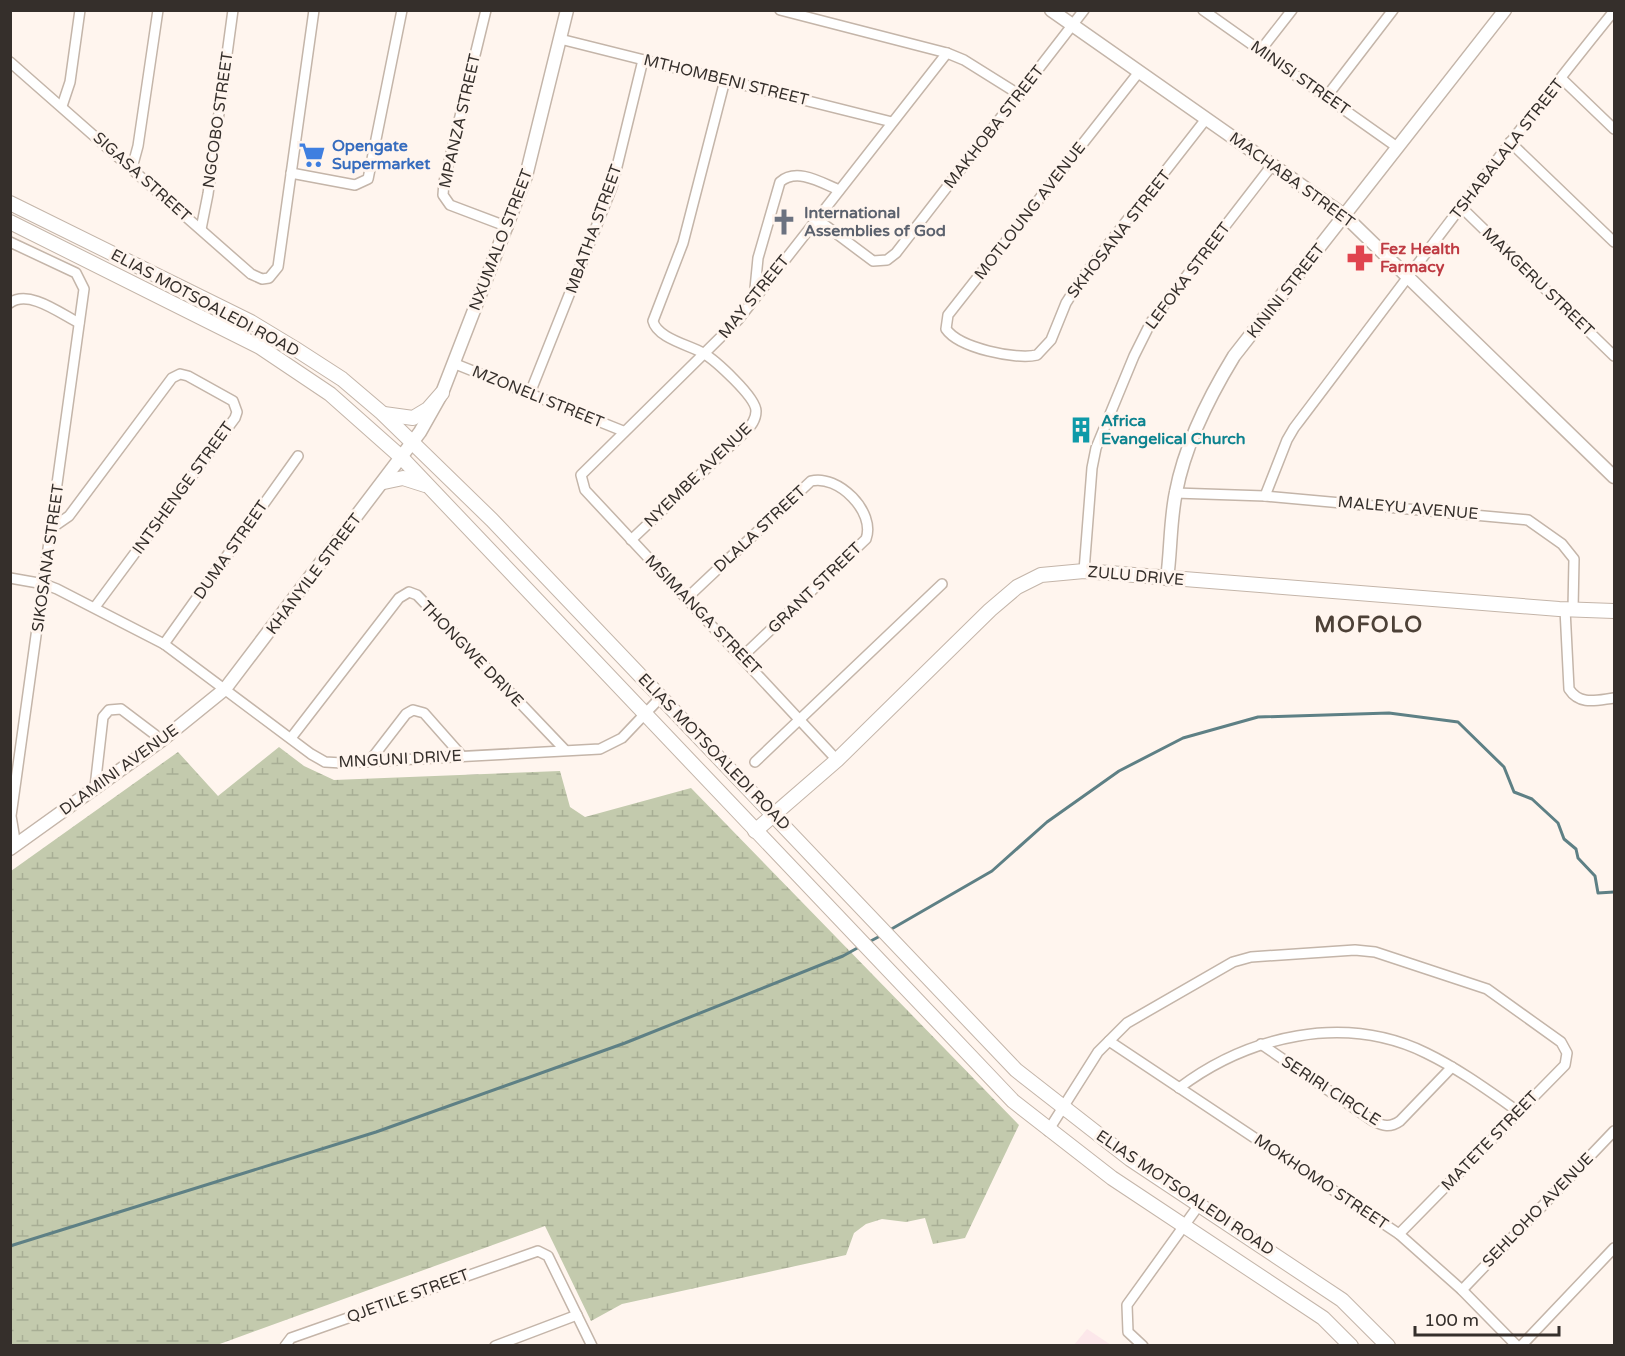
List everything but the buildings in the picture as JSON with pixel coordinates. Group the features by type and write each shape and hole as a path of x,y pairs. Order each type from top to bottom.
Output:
{"main road":[{"name":"ELIAS MOTSOALEDI ROAD","path":"10,204 258,326 342,380 382,413 414,441 1016,1070 1130,1159 1342,1300 1388,1346"},
{"name":"ELIAS MOTSOALEDI ROAD","path":"10,222 260,346 330,394 401,457 430,487 993,1081 1048,1131 1184,1227 1323,1318 1351,1346"},
{"path":"382,413 413,418 428,409 442,393"},
{"path":"384,482 404,478 430,487"},
{"name":"ZULU DRIVE","path":"755,831 837,760 990,610 1017,587 1041,575 1084,571 1614,611"}],"street":[{"path":"62,106 70,82 80,10"},
{"path":"132,168 138,146 158,10"},
{"name":"NGCOBO STREET","path":"201,229 208,194 233,10"},
{"path":"314,10 291,173 355,184 368,179 402,10"},
{"name":"MPANZA STREET","path":"486,10 443,195 450,205 508,227"},
{"name":"NXUMALO STREET","path":"401,457 414,441 442,393 508,227 529,166 567,10"},
{"path":"780,10 947,53 964,60 1020,95"},
{"name":"MACHABA STREET","path":"1051,10 1274,164 1345,216 1614,477"},
{"name":"MAKHOBA STREET","path":"817,219 873,261 887,260 896,253 1084,10"},
{"name":"MINISI STREET","path":"1203,10 1397,147"},
{"path":"1260,51 1292,10"},
{"path":"1327,96 1393,10"},
{"name":"KININI STREET","path":"1167,579 1175,493 1201,418 1229,365 1505,10"},
{"name":"TSHABALALA STREET","path":"1265,496 1294,428 1510,142 1614,14"},
{"name":"MTHOMBENI STREET","path":"560,39 892,122"},
{"name":"MAY STREET","path":"586,467 705,354 754,300 947,53"},
{"name":"MBATHA STREET","path":"530,393 612,187 644,60"},
{"name":"SIGASA STREET","path":"10,62 256,277 269,278 277,271 291,173"},
{"name":"MOTLOUNG AVENUE","path":"970,345 950,336 946,329 948,315 1139,72"},
{"path":"1562,79 1614,129"},
{"name":"NYEMBE AVENUE","path":"631,540 754,421 756,412 754,402 705,354 657,329 653,315 682,243 725,80"},
{"name":"SKHOSANA STREET","path":"970,345 1028,357 1038,355 1044,349 1073,291 1206,119"},
{"path":"1510,142 1614,242"},
{"name":"LEFOKA STREET","path":"1084,571 1092,468 1096,448 1134,356 1151,322 1274,164"},
{"path":"754,300 758,258 780,182 792,176 802,176 839,190"},
{"name":"MAKGERU STREET","path":"1461,207 1614,356"},
{"name":"SIKOSANA STREET","path":"10,242 76,273 84,289 53,527 11,816 13,847"},
{"path":"10,303 16,299 30,299 80,323"},
{"name":"MZONELI STREET","path":"453,363 623,431"},
{"name":"INTSHENGE STREET","path":"53,527 69,516 171,378 180,374 188,376 233,401 237,412 235,418 95,607"},
{"name":"DUMA STREET","path":"164,644 298,456"},
{"name":"KHANYILE STREET","path":"225,689 401,457"},
{"name":"MSIMANGA STREET","path":"586,467 581,475 585,490 743,656 837,760"},
{"name":"DLALA STREET","path":"687,598 812,481 828,480 839,486"},
{"name":"GRANT STREET","path":"743,656 866,538 869,530 867,516 839,486"},
{"name":"MALEYU AVENUE","path":"1175,493 1265,496 1528,520 1562,544 1574,559 1569,609"},
{"name":"MNGUNI DRIVE","path":"10,578 44,584 95,607 164,644 325,762 369,762 600,749 612,745 661,697"},
{"path":"755,762 942,584"},
{"name":"THONGWE DRIVE","path":"291,738 399,598 409,592 417,595 565,750"},
{"path":"1569,609 1569,689 1574,696 1585,701 1614,698"},
{"name":"DLAMINI AVENUE","path":"13,847 162,740 225,689"},
{"path":"95,786 103,717 109,710 121,709 162,740"},
{"path":"369,762 406,714 413,710 424,713 462,756"},
{"name":"MATETE STREET","path":"1109,1041 1133,1018 1233,962 1271,954 1355,950 1375,952 1487,989 1562,1042 1567,1053 1564,1065 1399,1234"},
{"name":"SERIRI CIRCLE","path":"1179,1088 1217,1063 1261,1044 1314,1033 1371,1035 1424,1052 1452,1067 1519,1112"},
{"path":"1048,1131 1098,1052 1109,1041"},
{"name":"MOKHOMO STREET","path":"1109,1041 1399,1234 1462,1290 1519,1346"},
{"name":"SERIRI CIRCLE","path":"1261,1044 1372,1121 1385,1126 1400,1121 1452,1067"},
{"name":"SEHLOHO AVENUE","path":"1462,1290 1614,1131"},
{"path":"1143,1346 1128,1332 1126,1305 1199,1205"},
{"path":"1519,1346 1614,1248"},
{"name":"QJETILE STREET","path":"285,1346 291,1338 533,1251 542,1252 548,1256 577,1315"},
{"path":"495,1346 577,1315 592,1346"}],"shaded area":[{"path":"1087,1329 1111,1345 1074,1345"}],"green space":[{"path":"279,747 304,766 334,780 560,771 570,807 585,817 691,788 1019,1125 965,1238 933,1244 925,1218 906,1222 882,1219 866,1224 854,1233 846,1255 622,1304 591,1321 545,1226 217,1345 11,1345 11,871 178,752 218,796"}],"waterway":[{"path":"888,931 992,871 1047,822 1119,771 1183,738 1258,717 1389,713 1458,722 1504,767 1514,792 1532,799 1558,823 1564,839 1576,849 1578,858 1595,876 1598,893 1614,892"},
{"path":"867,943 882,935"},
{"path":"10,1246 376,1132 625,1043 843,956 861,946"}],"place":[{"name":"Opengate Supermarket","path":"312,155"},
{"name":"International Assemblies of God","path":"784,222"},
{"name":"Fez Health Farmacy","path":"1360,258"},
{"name":"Africa Evangelical Church","path":"1081,430"}],"district":[{"name":"MOFOLO","path":"1369,625"}]}
